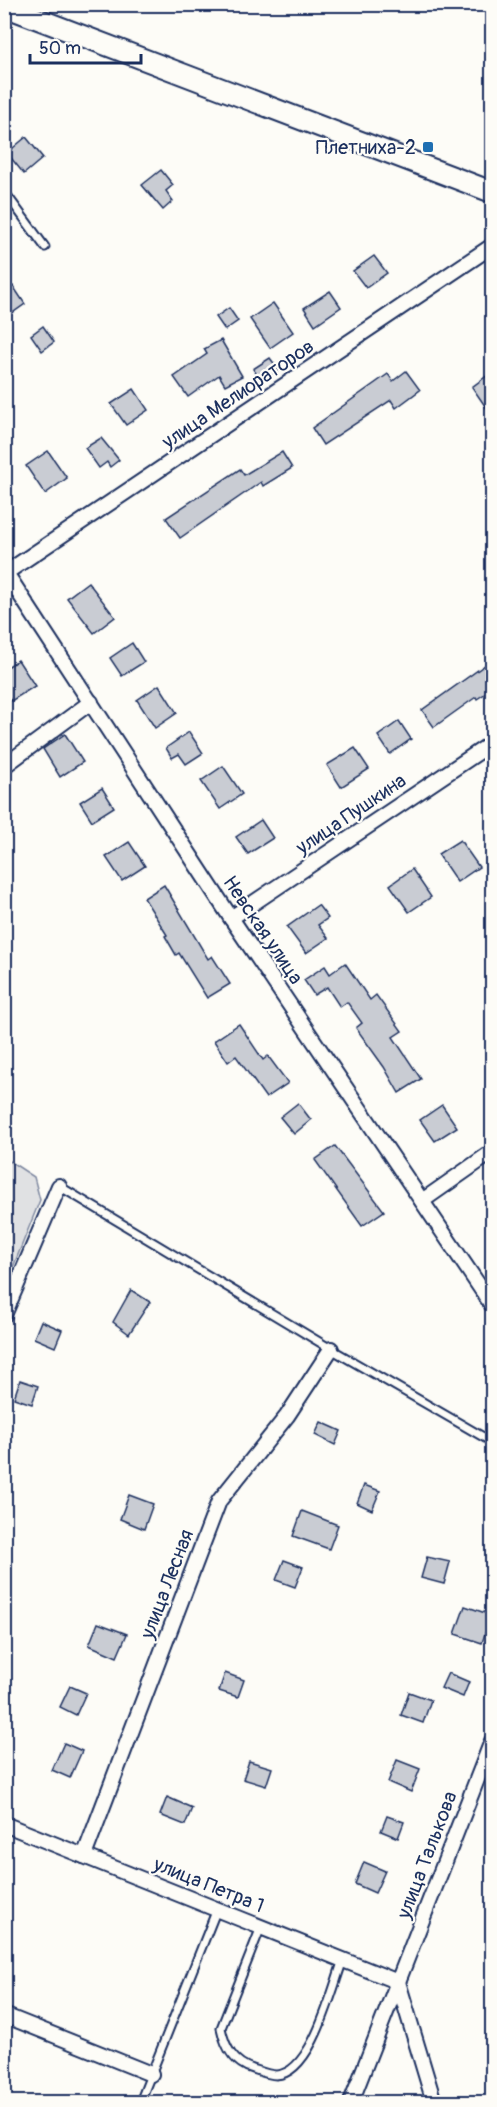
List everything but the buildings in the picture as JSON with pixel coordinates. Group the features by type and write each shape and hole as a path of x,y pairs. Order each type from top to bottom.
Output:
{"main road":[{"path":"4,6 492,192"}],"street":[{"name":"улица Мелиораторов","path":"5,573 492,246"},
{"name":"Невская улица","path":"5,573 231,918 492,1305"},
{"path":"4,766 91,702"},
{"name":"улица Пушкина","path":"231,918 492,743"},
{"path":"422,1201 492,1152"},
{"path":"4,1315 59,1186"},
{"name":"улица Лесная","path":"84,1856 219,1501 287,1416 331,1349"},
{"name":"улица Талькова","path":"351,2103 492,1741"},
{"name":"улица Петра 1","path":"4,1824 398,1982"},
{"path":"398,1982 434,2103"},
{"path":"4,2015 151,2074"}],"lane":[{"path":"4,190 45,246"},
{"path":"59,1186 331,1349 492,1442"},
{"path":"140,2103 217,1909"},
{"path":"261,1927 221,2028 224,2045 234,2058 250,2069 276,2075 291,2071 308,2054 343,1960"}],"shaded area":[{"path":"5,1158 34,1177 40,1200 5,1287"}],"place":[{"name":"Плетниха-2","path":"428,147"}]}
